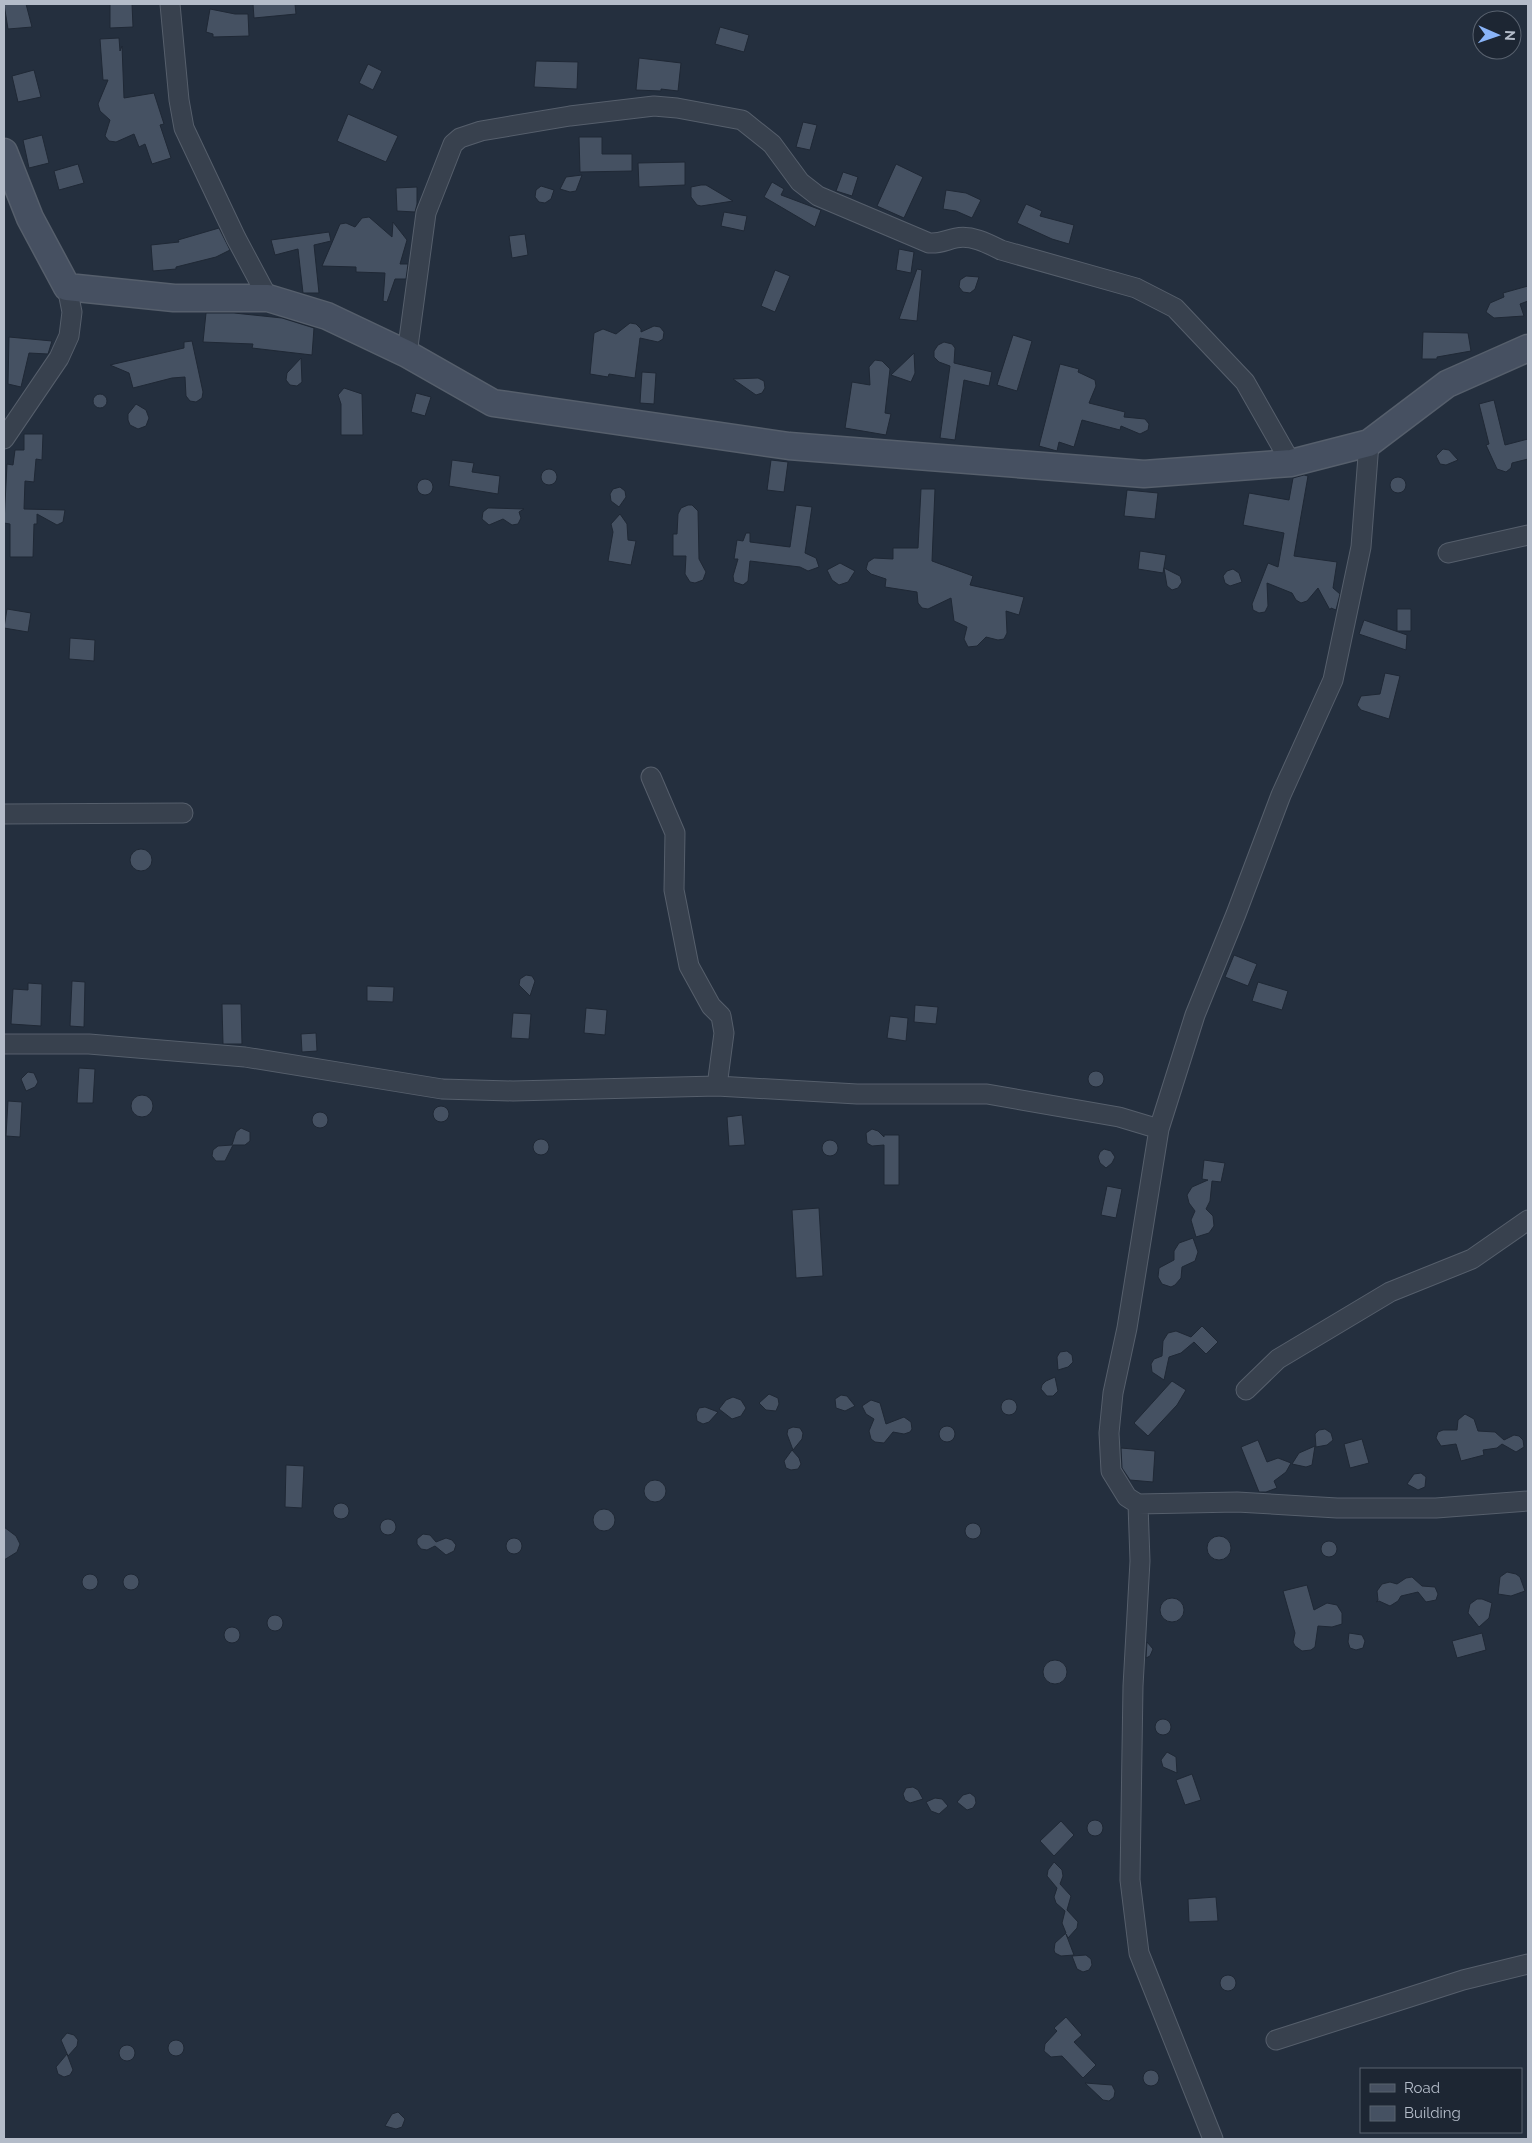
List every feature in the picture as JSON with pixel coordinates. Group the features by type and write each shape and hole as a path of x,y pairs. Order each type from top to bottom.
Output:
{"street":[{"path":"170,4 179,100 184,128 236,238 268,298"},
{"path":"407,354 426,212 453,144 460,138 481,131 570,116 654,106 677,108 742,120 772,144 800,182 818,196 929,243 937,244 957,238 980,240 1001,250 1136,288 1175,308 1245,382 1291,463"},
{"path":"4,152 30,218 67,287 72,312 69,336 59,358 12,410 4,439"},
{"path":"67,287 174,298 268,298 327,316 407,354 493,403 789,446 1144,474 1291,463 1369,443 1447,384 1528,348"},
{"path":"1369,443 1361,547 1333,680 1281,795 1195,1015 1159,1129 1127,1328 1113,1392 1109,1433 1111,1471 1127,1497 1138,1504 1238,1502 1337,1508 1436,1508 1528,1501"},
{"path":"1448,553 1528,535"},
{"path":"651,777 675,833 674,890 689,966 711,1006 720,1016 724,1033 718,1086"},
{"path":"4,814 183,813"},
{"path":"4,1044 90,1044 245,1057 442,1089 522,1091 718,1086 857,1094 987,1094 1119,1117 1159,1129"},
{"path":"1246,1390 1278,1359 1390,1292 1472,1259 1528,1220"},
{"path":"1138,1504 1140,1561 1133,1686 1130,1870 1139,1953 1213,2139"},
{"path":"1276,2040 1463,1980 1528,1964"}],"building":[{"path":"4,4 26,4 32,27 8,29"},
{"path":"110,4 132,4 133,27 110,28"},
{"path":"253,4 295,4 296,14 254,18"},
{"path":"210,9 235,14 248,14 249,36 213,37 213,34 206,32"},
{"path":"720,27 749,35 744,52 715,44"},
{"path":"119,38 120,51 122,46 124,98 154,93 164,124 160,125 171,158 152,164 145,144 139,147 134,134 116,142 109,141 105,136 110,120 100,111 98,104 108,80 103,80 100,39"},
{"path":"639,58 681,63 678,91 661,89 661,91 636,90"},
{"path":"536,61 578,62 577,89 534,87"},
{"path":"368,64 382,71 373,90 359,83"},
{"path":"34,70 41,97 18,102 12,76"},
{"path":"348,114 398,136 386,162 337,141"},
{"path":"803,122 817,125 810,150 796,147"},
{"path":"42,135 49,163 29,168 23,140"},
{"path":"579,137 602,137 602,154 632,154 632,171 580,172"},
{"path":"685,162 685,185 639,187 638,163"},
{"path":"78,164 84,183 59,190 54,171"},
{"path":"896,164 923,177 904,218 877,206"},
{"path":"843,172 858,177 852,196 836,191"},
{"path":"582,175 576,191 570,192 560,189 566,177"},
{"path":"772,182 784,189 781,195 821,210 815,227 764,197"},
{"path":"706,185 733,201 697,205 691,197 691,187"},
{"path":"541,186 554,190 551,199 545,203 539,202 535,197 536,190"},
{"path":"417,187 415,212 397,211 396,188"},
{"path":"946,190 966,193 981,200 972,218 956,211 943,209"},
{"path":"1026,204 1042,211 1040,216 1074,225 1069,244 1052,239 1017,223"},
{"path":"724,212 747,216 744,231 721,226"},
{"path":"369,217 392,237 393,222 407,240 400,264 408,264 406,279 395,279 387,302 383,301 385,273 356,272 356,267 322,266 340,224 346,223 355,227 362,218"},
{"path":"219,228 230,250 216,257 176,267 176,269 153,271 151,245 179,242 178,240"},
{"path":"329,232 331,241 314,245 319,293 303,293 298,249 275,255 271,240"},
{"path":"525,234 528,255 512,258 509,236"},
{"path":"899,249 914,252 911,273 896,270"},
{"path":"917,269 922,270 917,321 899,319"},
{"path":"775,270 790,276 775,312 761,306"},
{"path":"966,276 979,277 975,289 970,293 963,292 959,287 960,280"},
{"path":"1528,286 1528,301 1520,304 1524,316 1494,318 1486,312 1490,303 1504,297 1503,293"},
{"path":"206,313 234,313 282,318 314,328 312,355 252,348 253,344 203,342"},
{"path":"630,323 636,324 641,329 641,332 654,326 660,327 664,332 663,339 658,342 640,338 635,378 609,374 608,377 590,374 594,333 603,329 616,334"},
{"path":"1423,332 1468,333 1471,351 1437,357 1437,359 1422,359"},
{"path":"1013,335 1032,341 1017,391 997,385"},
{"path":"9,337 52,341 48,354 29,353 21,387 8,384"},
{"path":"192,341 203,392 202,398 196,402 190,401 186,396 185,377 172,378 133,388 129,373 110,365 184,348 184,342"},
{"path":"944,342 952,344 955,348 954,363 992,372 989,386 964,380 955,440 940,438 950,366 939,362 934,357 934,351 938,345"},
{"path":"914,353 915,373 911,382 891,375"},
{"path":"301,358 302,382 297,386 290,385 286,380 287,373"},
{"path":"875,360 882,361 890,369 885,413 891,414 886,435 845,428 852,382 870,385 869,367"},
{"path":"1060,364 1079,369 1078,372 1095,380 1096,386 1089,403 1125,412 1124,417 1145,419 1149,424 1148,430 1140,434 1121,426 1120,430 1082,420 1074,447 1059,442 1057,451 1039,446"},
{"path":"642,372 656,373 654,404 640,403"},
{"path":"758,378 764,381 765,388 762,393 756,395 733,379"},
{"path":"344,388 362,394 363,435 341,435 341,404 338,395"},
{"path":"416,393 431,397 425,416 411,412"},
{"path":"97,394 103,394 107,401 103,408 97,408 93,404 93,398"},
{"path":"1494,400 1505,445 1528,439 1528,459 1512,463 1511,468 1506,472 1497,469 1486,445 1489,444 1479,404"},
{"path":"136,404 146,410 149,418 146,426 138,429 130,425 128,420 128,414"},
{"path":"24,434 43,434 42,460 36,459 34,482 25,481 24,509 65,510 63,522 57,525 37,514 37,524 34,524 33,557 10,557 10,524 4,523 7,464 13,465 15,450 24,450"},
{"path":"1443,449 1449,450 1458,460 1446,465 1440,464 1436,456"},
{"path":"452,460 474,463 472,472 500,476 498,494 449,486"},
{"path":"771,460 788,462 784,492 767,490"},
{"path":"546,469 552,469 557,474 555,483 546,485 541,480 541,474"},
{"path":"1304,475 1308,476 1294,556 1337,562 1333,588 1340,594 1336,610 1331,608 1330,610 1318,588 1307,601 1301,603 1296,600 1292,593 1267,583 1268,606 1265,612 1259,613 1253,610 1252,604 1268,563 1278,567 1284,533 1243,525 1249,493 1289,500 1293,478"},
{"path":"1395,477 1401,477 1406,482 1404,491 1395,493 1390,488 1390,482"},
{"path":"422,479 428,479 433,484 431,493 422,495 417,490 417,484"},
{"path":"620,487 625,491 626,497 619,507 611,501 610,494 613,489"},
{"path":"921,489 935,489 932,561 973,576 970,585 1024,597 1019,615 1006,611 1007,633 1004,639 998,640 986,637 977,646 968,647 964,639 967,627 954,621 951,598 928,609 922,608 918,603 917,592 885,587 886,579 871,574 866,569 868,562 874,558 893,559 893,548 918,548"},
{"path":"1127,490 1158,493 1155,519 1124,516"},
{"path":"692,505 698,511 699,559 706,572 703,580 695,583 690,582 685,574 686,556 673,556 673,534 677,534 678,514 681,508"},
{"path":"796,505 812,507 805,553 816,558 819,567 808,571 800,567 750,561 748,581 743,585 734,582 733,576 738,559 734,559 737,540 743,541 746,533 750,533 750,542 790,547"},
{"path":"488,508 524,509 519,512 521,518 518,524 512,525 503,519 489,525 482,519 483,512"},
{"path":"620,514 627,524 628,540 636,541 631,565 608,561 613,532 611,524"},
{"path":"1140,551 1166,555 1163,573 1138,569"},
{"path":"840,563 855,571 848,582 839,585 832,580 827,570"},
{"path":"1164,568 1180,576 1182,582 1178,588 1172,590 1167,586"},
{"path":"1233,569 1239,573 1242,582 1230,586 1225,583 1223,576 1227,571"},
{"path":"7,609 31,613 28,632 4,628"},
{"path":"1397,609 1411,609 1411,631 1397,631"},
{"path":"1364,620 1407,635 1406,650 1359,634"},
{"path":"70,638 95,640 94,661 69,659"},
{"path":"1385,673 1400,676 1389,719 1361,710 1357,705 1361,696 1380,694"},
{"path":"141,849 149,852 152,860 149,868 141,871 133,868 130,860 133,852"},
{"path":"1234,955 1257,964 1248,986 1225,977"},
{"path":"526,975 532,976 535,981 530,996 519,985 520,979"},
{"path":"72,981 85,982 84,1027 70,1026"},
{"path":"1258,982 1288,991 1282,1010 1252,1001"},
{"path":"28,983 42,984 41,1026 11,1024 13,989 28,990"},
{"path":"367,986 394,987 393,1002 367,1001"},
{"path":"222,1004 241,1004 242,1044 223,1044"},
{"path":"915,1005 938,1007 936,1024 914,1022"},
{"path":"586,1008 607,1010 605,1035 584,1033"},
{"path":"513,1013 531,1014 529,1039 511,1038"},
{"path":"890,1016 908,1018 906,1041 887,1038"},
{"path":"316,1033 317,1051 302,1052 301,1034"},
{"path":"79,1068 95,1069 93,1103 77,1103"},
{"path":"1093,1071 1099,1071 1104,1076 1102,1085 1093,1087 1088,1082 1088,1076"},
{"path":"28,1072 34,1073 38,1082 35,1087 26,1091 21,1079"},
{"path":"142,1095 150,1098 153,1106 150,1114 142,1117 134,1114 131,1106 134,1098"},
{"path":"8,1101 22,1102 20,1137 6,1136"},
{"path":"438,1106 444,1106 449,1111 447,1120 438,1122 433,1117 433,1111"},
{"path":"317,1112 323,1112 328,1117 326,1126 317,1128 312,1123 312,1117"},
{"path":"742,1115 745,1145 729,1146 727,1117"},
{"path":"241,1128 250,1132 250,1141 245,1145 233,1145 225,1161 216,1161 212,1156 213,1150 218,1146 232,1145 236,1132"},
{"path":"872,1129 878,1131 884,1137 884,1135 899,1135 899,1185 884,1185 884,1145 872,1146 867,1143 866,1133"},
{"path":"538,1139 544,1139 549,1144 547,1153 538,1155 533,1150 533,1144"},
{"path":"827,1140 833,1140 838,1145 836,1154 827,1156 822,1151 822,1145"},
{"path":"1104,1149 1111,1151 1115,1157 1106,1168 1100,1163 1098,1157"},
{"path":"1204,1160 1225,1163 1221,1182 1212,1181 1210,1201 1206,1209 1213,1216 1214,1226 1209,1233 1196,1237 1191,1220 1195,1211 1189,1203 1187,1195 1192,1187 1208,1180 1202,1179"},
{"path":"1107,1186 1122,1189 1116,1218 1101,1215"},
{"path":"819,1208 823,1276 796,1278 792,1210"},
{"path":"1193,1238 1198,1252 1195,1261 1182,1267 1181,1278 1175,1285 1171,1287 1162,1284 1158,1277 1159,1268 1174,1260 1174,1251 1179,1243"},
{"path":"1202,1326 1218,1342 1206,1354 1194,1342 1181,1353 1169,1357 1164,1380 1152,1372 1151,1364 1154,1359 1162,1356 1163,1341 1168,1333 1176,1331 1191,1337"},
{"path":"1067,1351 1072,1355 1073,1362 1068,1367 1058,1370 1057,1357 1060,1352"},
{"path":"1055,1377 1058,1391 1053,1396 1047,1396 1041,1389 1042,1385"},
{"path":"1172,1381 1186,1390 1177,1405 1148,1436 1134,1423"},
{"path":"769,1394 778,1398 779,1404 776,1411 766,1410 759,1403"},
{"path":"841,1395 847,1396 855,1406 845,1411 836,1408 835,1399"},
{"path":"733,1397 741,1400 746,1408 741,1416 732,1419 719,1409 726,1400"},
{"path":"1006,1399 1012,1399 1017,1404 1015,1413 1006,1415 1001,1410 1001,1404"},
{"path":"871,1400 880,1403 886,1424 904,1417 911,1422 912,1429 910,1432 904,1434 893,1432 884,1443 875,1442 871,1439 869,1431 874,1419 866,1414 862,1406"},
{"path":"705,1407 718,1412 709,1422 703,1424 697,1421 696,1414 699,1408"},
{"path":"1465,1414 1474,1419 1478,1431 1495,1432 1504,1440 1514,1435 1519,1436 1523,1440 1524,1447 1516,1452 1502,1444 1497,1448 1483,1450 1484,1455 1461,1461 1456,1444 1441,1446 1436,1438 1438,1432 1443,1430 1457,1430 1458,1420"},
{"path":"944,1426 950,1426 955,1431 953,1440 944,1442 939,1437 939,1431"},
{"path":"793,1427 800,1428 803,1433 802,1439 793,1450 787,1434 788,1429"},
{"path":"1325,1429 1331,1433 1333,1440 1327,1445 1316,1447 1315,1434 1319,1430"},
{"path":"1362,1439 1369,1463 1350,1468 1344,1444"},
{"path":"1258,1440 1267,1462 1278,1458 1291,1463 1286,1472 1274,1481 1277,1488 1266,1492 1259,1492 1241,1447"},
{"path":"1315,1446 1312,1465 1306,1467 1292,1464 1299,1453"},
{"path":"1121,1448 1155,1451 1153,1482 1130,1480 1122,1468"},
{"path":"792,1450 799,1458 801,1464 798,1469 791,1470 786,1468 784,1461"},
{"path":"286,1465 304,1466 302,1508 285,1507"},
{"path":"1421,1473 1426,1477 1425,1487 1418,1490 1407,1484 1414,1474"},
{"path":"655,1480 663,1483 666,1491 663,1499 655,1502 647,1499 644,1491 647,1483"},
{"path":"338,1503 344,1503 349,1508 347,1517 338,1519 333,1514 333,1508"},
{"path":"604,1509 612,1512 615,1520 612,1528 604,1531 596,1528 593,1520 596,1512"},
{"path":"385,1519 391,1519 396,1524 394,1533 385,1535 380,1530 380,1524"},
{"path":"970,1523 976,1523 981,1528 979,1537 970,1539 965,1534 965,1528"},
{"path":"4,1527 16,1536 20,1544 17,1552 4,1560"},
{"path":"423,1534 430,1535 436,1542 446,1538 452,1540 456,1545 454,1551 446,1555 435,1546 427,1550 421,1549 417,1544 417,1539"},
{"path":"1219,1536 1224,1537 1230,1543 1230,1553 1224,1559 1219,1560 1214,1559 1208,1553 1207,1548 1208,1543 1214,1537"},
{"path":"511,1538 517,1538 522,1543 520,1552 511,1554 506,1549 506,1543"},
{"path":"1326,1541 1332,1541 1337,1546 1335,1555 1326,1557 1321,1552 1321,1546"},
{"path":"1507,1572 1520,1577 1525,1591 1511,1596 1498,1594 1500,1577"},
{"path":"87,1574 93,1574 98,1579 96,1588 87,1590 82,1585 82,1579"},
{"path":"128,1574 134,1574 139,1579 137,1588 128,1590 123,1585 123,1579"},
{"path":"1412,1577 1422,1586 1435,1587 1438,1594 1436,1600 1426,1602 1418,1592 1401,1596 1398,1601 1390,1606 1379,1601 1376,1602 1378,1600 1377,1591 1382,1584 1390,1582 1397,1584 1406,1578"},
{"path":"1307,1585 1314,1610 1327,1603 1337,1605 1342,1613 1342,1624 1332,1627 1318,1626 1315,1647 1311,1650 1302,1651 1293,1642 1295,1633 1283,1591"},
{"path":"1172,1598 1177,1599 1183,1605 1183,1615 1177,1621 1172,1622 1167,1621 1161,1615 1160,1610 1161,1605 1167,1599"},
{"path":"1477,1599 1492,1603 1489,1618 1479,1627 1468,1613 1470,1604"},
{"path":"272,1615 278,1615 283,1620 281,1629 272,1631 267,1626 267,1620"},
{"path":"229,1627 235,1627 240,1632 238,1641 229,1643 224,1638 224,1632"},
{"path":"1349,1633 1362,1635 1365,1641 1363,1648 1356,1650 1350,1648 1348,1642"},
{"path":"1482,1633 1486,1650 1457,1658 1452,1641"},
{"path":"1147,1642 1153,1649 1150,1656 1146,1658"},
{"path":"1055,1660 1060,1661 1066,1667 1066,1677 1060,1683 1055,1684 1050,1683 1044,1677 1043,1672 1044,1667 1050,1661"},
{"path":"1160,1719 1166,1719 1171,1724 1169,1733 1160,1735 1155,1730 1155,1724"},
{"path":"1167,1752 1176,1757 1177,1773 1163,1767 1161,1760"},
{"path":"1192,1774 1201,1800 1185,1805 1176,1780"},
{"path":"913,1787 918,1790 923,1799 910,1803 905,1800 903,1794 906,1788"},
{"path":"970,1793 975,1797 976,1803 973,1808 967,1810 957,1802 963,1795"},
{"path":"935,1798 942,1799 948,1806 939,1814 931,1811 926,1802"},
{"path":"1092,1820 1098,1820 1103,1825 1101,1834 1092,1836 1087,1831 1087,1825"},
{"path":"1061,1821 1074,1835 1054,1856 1040,1841"},
{"path":"1054,1862 1062,1870 1063,1876 1060,1884 1071,1896 1067,1910 1078,1922 1077,1928 1068,1938 1066,1934 1074,1955 1061,1956 1055,1953 1054,1950 1055,1943 1066,1933 1062,1923 1065,1911 1056,1903 1054,1897 1057,1888 1047,1876 1048,1870"},
{"path":"1216,1897 1218,1921 1189,1922 1188,1899"},
{"path":"1086,1955 1091,1959 1092,1965 1089,1970 1083,1972 1077,1969 1072,1956"},
{"path":"1225,1975 1231,1975 1236,1980 1234,1989 1225,1991 1220,1986 1220,1980"},
{"path":"1066,2017 1082,2035 1074,2042 1096,2065 1083,2078 1062,2056 1051,2057 1044,2051 1045,2044 1057,2031 1054,2028"},
{"path":"67,2033 74,2035 78,2040 77,2046 68,2056 61,2040"},
{"path":"173,2040 179,2040 184,2045 182,2054 173,2056 168,2051 168,2045"},
{"path":"124,2045 130,2045 135,2050 133,2059 124,2061 119,2056 119,2050"},
{"path":"67,2054 73,2070 70,2075 64,2077 58,2074 56,2067"},
{"path":"1148,2070 1154,2070 1159,2075 1157,2084 1148,2086 1143,2081 1143,2075"},
{"path":"1085,2083 1112,2085 1115,2091 1114,2097 1109,2101 1103,2100"},
{"path":"398,2112 405,2119 402,2127 396,2129 385,2126 392,2114"}]}
